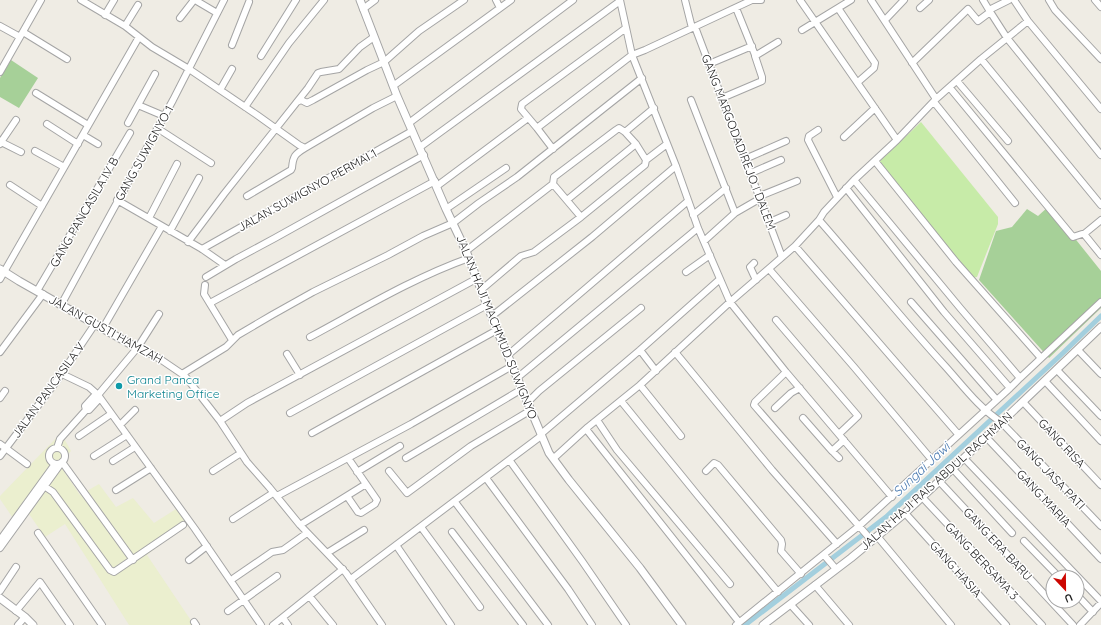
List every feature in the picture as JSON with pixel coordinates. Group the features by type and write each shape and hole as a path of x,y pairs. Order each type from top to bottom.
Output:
{"street":[{"path":"0,72 41,0"},
{"path":"81,0 125,26 152,47 189,69 276,128 298,145 305,148"},
{"path":"105,15 114,0"},
{"path":"180,18 195,0 217,13"},
{"name":"GANG SUWIGNYO 1","path":"61,305 164,116 224,0"},
{"path":"262,56 296,0"},
{"path":"245,107 289,42 324,0"},
{"name":"JALAN HAJI MACHMUD SUWIGNYO","path":"360,0 397,96 424,155 446,209 468,255 476,279 549,452 569,480 640,568 682,625"},
{"path":"363,9 375,0"},
{"path":"297,102 301,100 307,103 384,62 419,31 464,0"},
{"path":"496,0 500,8"},
{"path":"393,86 511,0"},
{"path":"409,123 572,0"},
{"path":"420,148 620,0 632,55 654,108 698,228 730,302 734,309 786,372 892,497"},
{"name":"GANG MARGODADIREJO I DALEM","path":"685,0 693,27 709,64 782,257"},
{"path":"537,128 632,55 752,0 760,0"},
{"path":"800,0 898,140"},
{"path":"802,30 851,0"},
{"path":"871,0 935,101 1015,203"},
{"path":"885,20 904,0"},
{"path":"920,8 929,0"},
{"path":"983,0 1007,38 1101,154"},
{"path":"912,63 968,9 978,21 990,11 1009,0"},
{"path":"1014,0 1028,21 1101,109"},
{"path":"1049,0 1055,10 1101,59"},
{"path":"1095,0 1101,7"},
{"path":"232,45 248,1"},
{"path":"125,26 138,5"},
{"path":"722,98 762,81 762,77 754,58 755,55 752,46 736,8"},
{"path":"838,8 875,63 874,68 858,82"},
{"path":"554,458 586,429 656,371 730,302 795,246 820,220 824,212 837,197 898,140 935,101 981,59 1028,21"},
{"path":"0,26 22,34 67,59"},
{"path":"553,149 521,109 522,104 626,28"},
{"path":"0,279 3,271 139,37"},
{"path":"188,242 318,74 321,72 338,69 360,47 374,37"},
{"path":"755,55 778,42"},
{"path":"709,64 752,46"},
{"path":"981,59 1101,205"},
{"path":"220,90 232,69"},
{"path":"128,124 155,74"},
{"path":"182,374 226,347 238,335 313,292 388,255 422,236 454,223 479,203 517,177 642,78"},
{"path":"958,81 1008,141"},
{"path":"950,88 1073,238 1084,234 1101,220"},
{"path":"36,93 88,125"},
{"path":"247,196 291,170 294,157 305,148 373,108 397,96"},
{"path":"691,100 735,213"},
{"path":"138,105 164,116"},
{"path":"625,132 654,108"},
{"path":"844,137 875,108"},
{"path":"210,303 436,184 528,118"},
{"path":"16,120 0,142 21,152"},
{"path":"46,124 78,144"},
{"path":"157,128 211,163"},
{"path":"581,217 554,184 554,177 619,128 636,144 646,160"},
{"path":"818,130 809,136 808,140 837,197"},
{"name":"JALAN SUWIGNYO PERMAI 1","path":"202,249 412,131"},
{"name":"GANG PANCASILA IV B","path":"0,352 40,293 130,133"},
{"path":"83,135 98,144"},
{"path":"745,159 786,141"},
{"path":"567,200 636,144"},
{"path":"481,290 521,256 534,252 581,217 645,165 646,160 667,144"},
{"path":"35,151 64,167"},
{"path":"206,277 424,155"},
{"path":"751,173 781,160"},
{"path":"875,161 956,262 1042,358"},
{"path":"149,218 177,164"},
{"path":"492,316 592,237 676,166"},
{"path":"446,209 506,168"},
{"path":"170,231 199,178"},
{"path":"854,180 1020,378"},
{"path":"704,241 735,213 760,197 797,181"},
{"path":"310,337 362,308 468,255 554,184"},
{"path":"10,186 42,206"},
{"path":"693,215 726,188"},
{"path":"846,188 944,312 1010,388"},
{"path":"117,200 202,249 225,265"},
{"path":"508,355 688,201"},
{"path":"770,222 786,216"},
{"name":"GANG JASA PATI","path":"820,220 866,273 906,324 986,410 999,421 1101,526"},
{"path":"103,328 162,226"},
{"path":"517,378 698,228"},
{"path":"1084,234 1101,255"},
{"path":"795,246 958,434"},
{"path":"686,272 710,255"},
{"path":"754,263 750,267 756,280"},
{"path":"769,269 932,460"},
{"name":"JALAN GUSTI HAMZAH","path":"3,271 130,344 172,366 182,374 202,396 241,453 300,525 351,579 382,625"},
{"path":"220,421 247,403 476,279"},
{"path":"351,579 455,502 541,435 720,279"},
{"path":"205,285 204,294 232,340"},
{"path":"911,302 996,399"},
{"path":"586,429 738,624 837,544 860,528 958,434 1010,388 1101,302"},
{"path":"290,413 487,305"},
{"path":"528,402 539,391 641,308"},
{"path":"59,448 60,439 86,410 86,406 98,396 138,347 159,314"},
{"path":"776,320 858,416 839,434"},
{"name":"JALAN PANCASILA V","path":"0,456 62,374 96,324"},
{"path":"312,433 497,330"},
{"name":"JALAN HAJI RAIS ABDUL RACHMAN","path":"764,625 815,585 834,567 873,539 905,513 986,437 999,421 1023,402 1100,330"},
{"path":"640,350 656,371"},
{"path":"1078,350 1101,374"},
{"path":"675,352 772,470 837,544"},
{"path":"287,354 300,375"},
{"path":"233,518 275,494 348,458 411,424 512,366"},
{"path":"1057,370 1101,416"},
{"path":"786,372 755,402 754,405 860,528 873,539 951,625"},
{"path":"62,374 89,387 98,396 207,546 261,625"},
{"path":"1045,381 1101,441"},
{"path":"640,385 681,436"},
{"path":"775,408 791,393 800,388"},
{"path":"406,458 522,389"},
{"path":"0,398 5,391"},
{"path":"621,401 778,592"},
{"name":"GANG RISA","path":"1023,402 1101,484"},
{"path":"120,425 135,410"},
{"path":"389,471 407,493 471,446 531,410"},
{"path":"79,436 112,414"},
{"path":"803,418 839,458"},
{"path":"597,420 617,450 730,584"},
{"path":"94,456 127,435"},
{"name":"GANG MARIA","path":"986,437 1101,559"},
{"path":"832,451 844,440"},
{"path":"0,444 27,464"},
{"path":"358,472 400,446"},
{"path":"113,461 135,447"},
{"path":"0,540 65,458 65,454 59,448"},
{"path":"55,464 50,459 49,455 51,451 59,448"},
{"path":"213,471 241,453"},
{"path":"347,496 358,512 363,513 375,504 377,500 348,458"},
{"path":"964,458 1099,607"},
{"path":"510,460 626,625"},
{"path":"0,548 55,464 62,462"},
{"path":"62,462 133,560"},
{"path":"706,471 714,463 718,465 781,540 781,550 801,574"},
{"path":"116,490 151,468"},
{"path":"953,469 1012,533"},
{"path":"486,478 568,589 592,625"},
{"name":"GANG ERA BARU","path":"939,481 1073,625"},
{"path":"300,525 366,484"},
{"path":"44,486 52,492 110,570 116,572 183,524"},
{"name":"GANG BERSAMA 3","path":"922,497 1042,625"},
{"path":"455,502 548,625"},
{"name":"GANG HASIA","path":"905,513 1006,625"},
{"path":"421,527 480,606"},
{"path":"327,553 364,530"},
{"path":"452,532 523,625"},
{"path":"234,578 272,552 277,550 281,551 307,533"},
{"path":"38,534 102,625"},
{"path":"1024,541 1051,569"},
{"path":"396,545 451,625"},
{"path":"189,560 207,546"},
{"path":"824,555 834,567"},
{"path":"0,591 16,567"},
{"path":"273,625 310,597 343,569"},
{"path":"228,611 277,576"},
{"path":"16,611 40,582 70,625"},
{"path":"815,585 849,625"},
{"path":"310,597 333,625"},
{"path":"0,598 33,625"},
{"path":"1085,599 1099,607"},
{"path":"791,604 809,625"},
{"path":"1080,625 1099,607"},
{"path":"18,625 25,617"},
{"path":"283,618 288,625"}],"green space":[{"path":"11,60 38,78 19,108 0,97 0,78"},
{"path":"921,122 998,217 998,224 977,277 971,278 877,164"},
{"path":"1049,206 1101,271 1101,308 1049,358 979,280 996,231 1012,227 1027,209 1038,216"},
{"path":"61,433 71,451 59,464 80,495 99,484 116,507 133,498 154,523 176,509 186,523 147,555 194,625 129,625 65,524 45,537 29,514 17,524 0,499 0,496"}],"waterway":[{"name":"Sungai Jawi","path":"745,625 886,517 1101,316"}],"place":[{"name":"Grand Panca Marketing Office","path":"119,386"}]}
